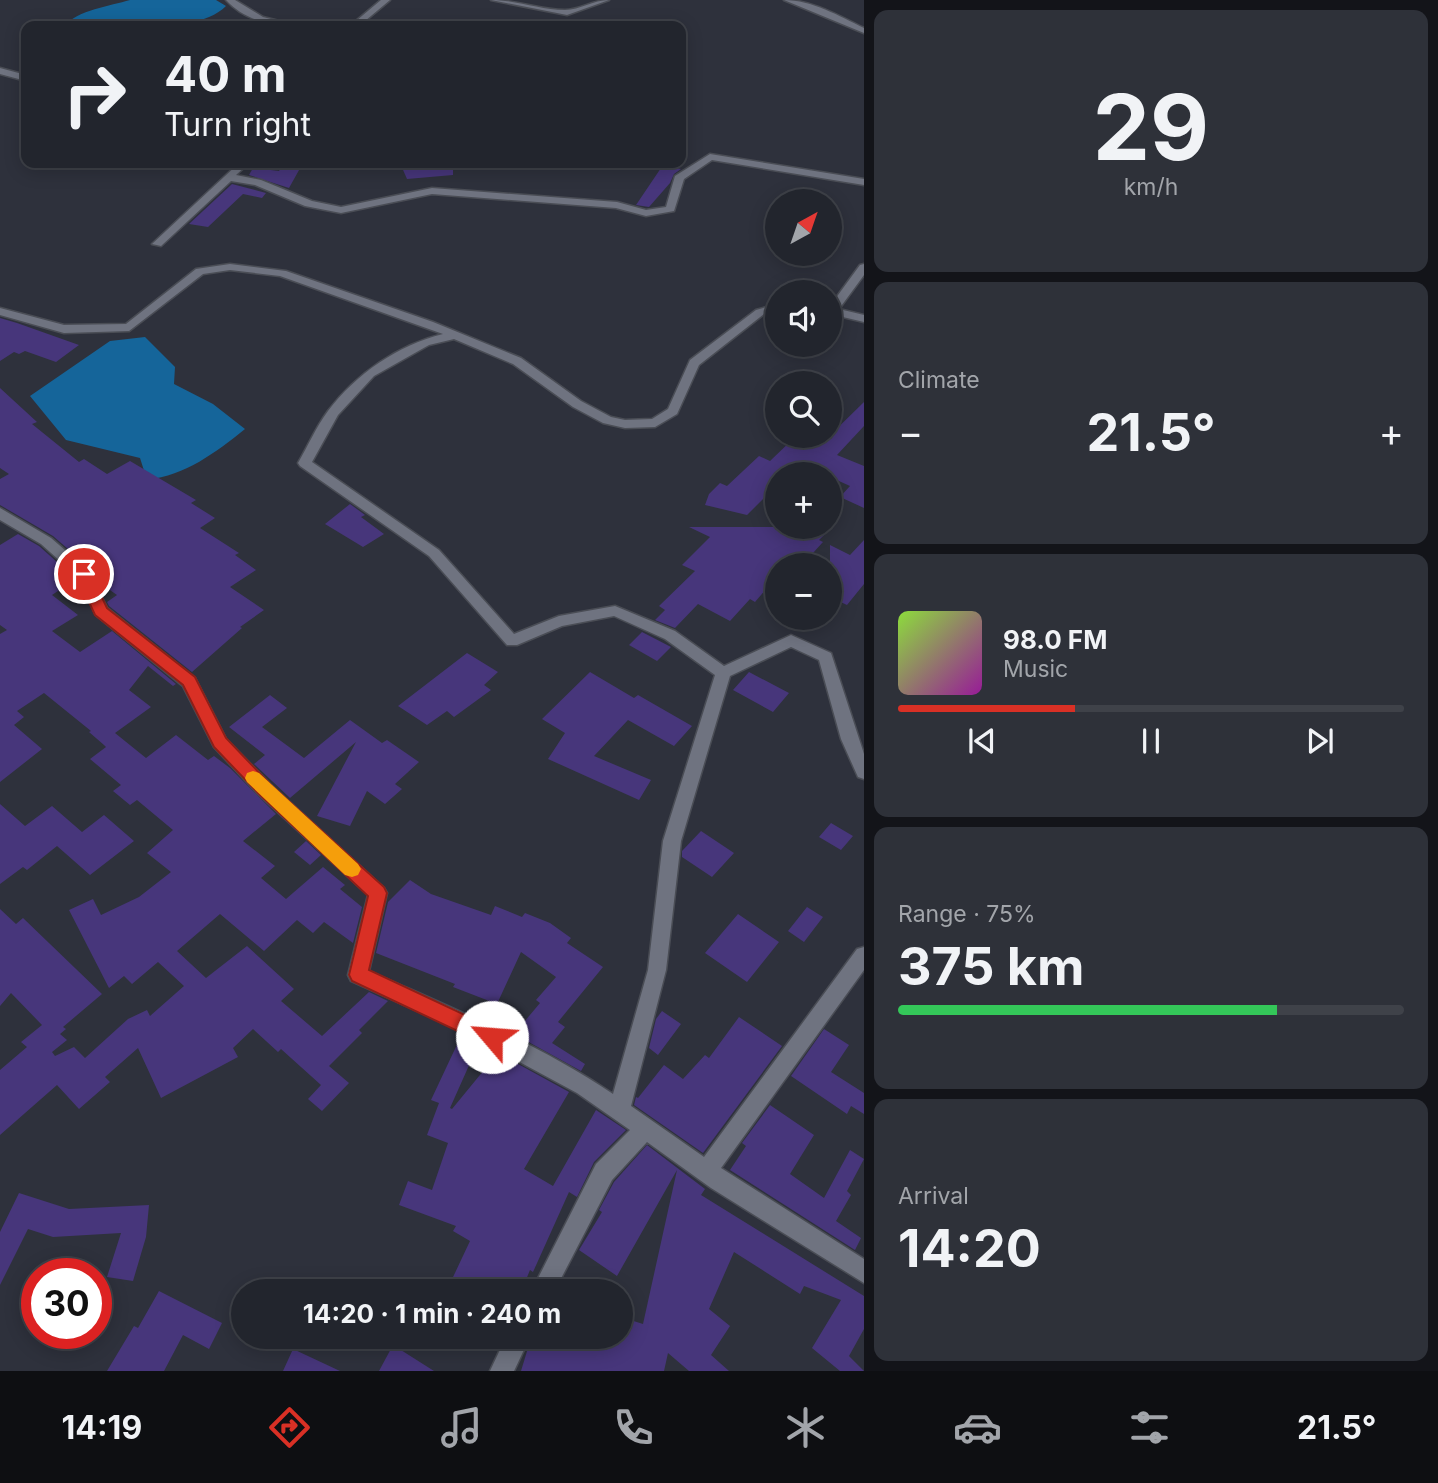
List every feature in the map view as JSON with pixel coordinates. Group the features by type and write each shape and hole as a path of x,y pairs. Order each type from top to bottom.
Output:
{"street":[{"path":"230,0 235,6 252,15 270,21"},
{"path":"360,21 386,0"},
{"path":"495,0 567,13 605,0"},
{"path":"788,0 864,31"},
{"path":"0,71 21,77"},
{"path":"228,177 257,182 300,201 341,211 432,191 617,205 646,214 670,209 679,178 710,158 864,182"},
{"path":"156,244 238,168"},
{"path":"0,311 64,329 129,327 200,271 230,267 282,273 456,335 517,360 577,404 607,420 625,424 655,423 673,411 694,363 765,311"},
{"path":"842,296 864,267"},
{"path":"842,314 864,319"},
{"path":"456,335 425,342 370,373 333,413 305,463 434,553 512,640 559,621 615,611 670,635 723,673"},
{"path":"0,512 46,541 84,574 101,611 189,682 220,743 264,789 378,893 358,975 469,1025 584,1086 706,1171 864,1272"},
{"path":"620,1111 657,970 671,841 723,673 791,640 826,657 849,739 864,772"},
{"path":"706,1171 864,955"},
{"path":"549,1279 604,1171 646,1129"},
{"path":"502,1371 513,1349"}],"water":[{"path":"130,0 216,0 226,6 197,21 70,21 86,12"},
{"path":"145,337 175,367 174,384 213,404 245,429 187,468 147,480 140,458 66,440 30,396 110,341"}],"building":[{"path":"253,168 279,171 281,168 300,168 289,188 249,175"},
{"path":"402,168 453,168 453,175 407,179"},
{"path":"661,168 681,169 674,174 670,183 649,207 636,205"},
{"path":"232,184 266,193 262,198 243,194 208,227 189,224"},
{"path":"0,318 79,345 56,362 25,351 19,354 14,352 0,361"},
{"path":"0,388 37,422 32,424 79,462 84,459 107,474 130,461 196,500 191,503 215,518 200,528 239,553 235,555 256,570 230,587 264,610 240,627 242,628 192,672 109,606 107,602 117,595 97,581 91,569 53,536 0,505 0,479 9,474 0,468"},
{"path":"864,402 864,426 837,455 864,466 864,508 842,498 850,486 842,482 842,462 765,462 765,497 747,515 705,505 709,494 720,483 727,486 759,456 770,461 784,448 842,448 842,424"},
{"path":"350,504 365,515 361,517 384,534 363,547 325,524"},
{"path":"689,527 765,527 765,539 820,539 823,542 813,553 765,553 765,590 755,602 750,599 730,621 698,604 675,628 655,620 665,610 659,606 695,571 682,565 710,537"},
{"path":"18,534 39,546 76,579 52,595 78,615 52,631 80,652 112,631 176,684 173,686 148,666 129,690 151,707 115,733 146,758 176,735 208,760 214,756 230,768 276,814 243,841 275,866 261,878 286,899 323,867 345,885 340,889 362,907 353,943 324,922 313,933 297,920 264,951 220,914 177,951 206,978 247,946 294,989 281,1001 322,1036 369,992 388,1001 359,1030 362,1033 329,1066 349,1083 322,1111 308,1099 321,1085 281,1049 278,1052 253,1029 233,1048 238,1057 161,1098 138,1048 105,1077 110,1082 79,1109 57,1085 0,1135 0,1070 27,1047 21,1042 42,1025 11,993 0,1006 0,909 16,924 23,918 102,994 63,1027 66,1029 60,1034 67,1040 52,1052 55,1056 74,1047 85,1058 128,1019 147,1010 150,1016 184,986 158,962 132,984 124,976 109,988 69,910 93,899 101,915 139,897 171,872 147,853 173,830 137,800 130,805 113,791 121,785 90,759 106,747 89,732 91,731 44,693 17,711 24,717 14,725 42,749 0,782 0,634 7,630 0,625 0,545"},
{"path":"864,540 864,584 847,605 842,603 842,553 830,553 830,545 850,555"},
{"path":"642,632 671,647 657,661 629,645"},
{"path":"467,653 498,672 484,685 491,690 454,717 447,711 427,725 398,706"},
{"path":"590,672 634,698 638,695 692,726 674,746 628,720 594,756 651,780 639,800 548,759 565,733 542,719"},
{"path":"749,672 789,693 773,712 733,690"},
{"path":"270,695 287,708 262,727 304,758 350,720 382,743 387,740 419,762 395,784 402,789 385,804 367,791 350,826 317,816 356,742 290,798 254,764 265,755 229,727"},
{"path":"0,804 25,826 52,806 82,832 104,815 134,841 90,875 57,846 27,870 23,867 0,884"},
{"path":"831,823 853,836 841,850 819,837"},
{"path":"701,831 734,853 712,877 682,857 682,851"},
{"path":"306,841 321,855 310,865 294,852"},
{"path":"410,880 431,894 491,915 495,906 522,917 525,913 550,923 571,938 567,943 603,967 558,1022 565,1027 552,1043 585,1064 581,1071 514,1034 540,1003 536,1000 556,977 521,952 497,1004 453,987 455,984 376,953 388,902"},
{"path":"807,907 823,917 804,942 788,931"},
{"path":"738,914 779,942 747,982 705,953"},
{"path":"662,1011 681,1024 658,1055 649,1048 656,1019"},
{"path":"739,1017 782,1046 703,1153 634,1105 636,1097 638,1098 664,1065 683,1079 705,1055 709,1058"},
{"path":"824,1029 849,1045 831,1072 864,1093 864,1114 851,1106 847,1114 791,1076"},
{"path":"462,1034 479,1043 450,1108 452,1109 498,1053 569,1092 524,1169 553,1186 596,1110 626,1130 594,1162 577,1197 569,1192 533,1272 530,1270 526,1279 452,1279 470,1241 453,1231 456,1226 399,1205 408,1181 432,1190 448,1143 427,1135 439,1103 431,1100"},
{"path":"770,1105 814,1135 790,1174 824,1198 850,1150 864,1159 847,1191 851,1195 836,1221 861,1238 855,1250 730,1170 746,1146 742,1143"},
{"path":"647,1145 705,1189 701,1195 864,1296 864,1329 849,1356 864,1371 840,1371 812,1348 841,1300 804,1286 800,1294 734,1252 709,1309 730,1326 711,1355 729,1371 689,1371 668,1353 664,1371 521,1371 528,1349 633,1349 633,1321 643,1324 677,1170 617,1276 579,1250 602,1212 599,1210 614,1182"},
{"path":"19,1193 69,1209 149,1205 146,1237 133,1281 112,1278 112,1261 121,1233 53,1237 28,1229 0,1285 0,1232"},
{"path":"159,1291 222,1323 209,1349 183,1335 164,1371 107,1371 134,1326 138,1328"},
{"path":"293,1349 340,1371 283,1371"},
{"path":"391,1349 399,1349 434,1371 379,1371"}],"slow traffic":[{"path":"253,778 352,869"}],"route":[{"path":"84,574 101,611 189,682 220,743 264,789 378,893 358,975 492,1037"}]}
